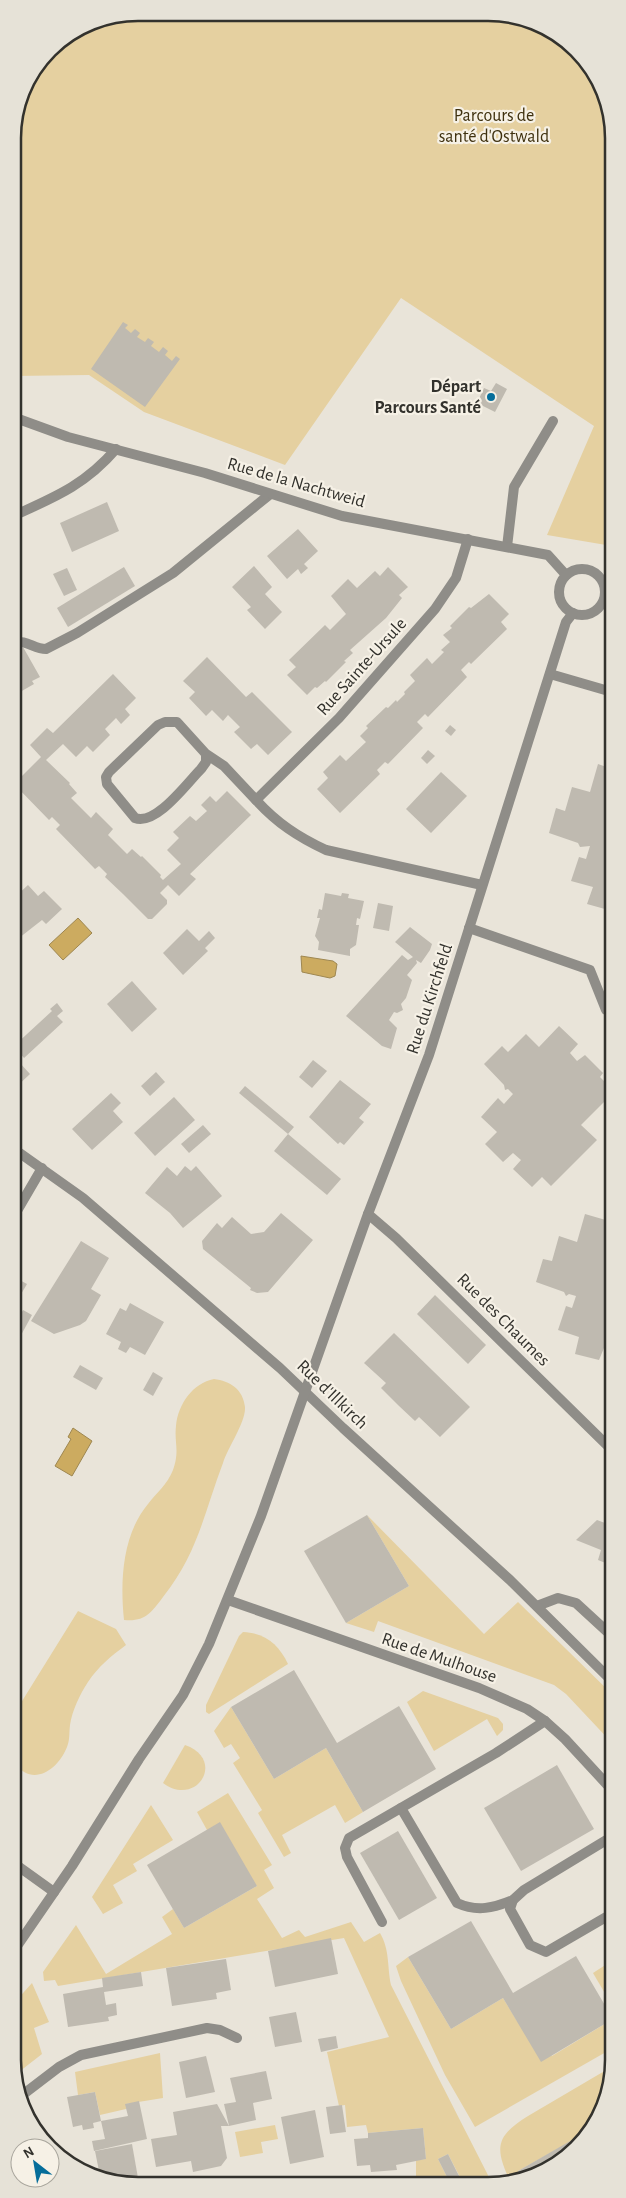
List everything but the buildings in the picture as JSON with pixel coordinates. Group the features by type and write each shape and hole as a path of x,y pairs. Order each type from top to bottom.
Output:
{"street":[{"name":"Rue de la Nachtweid","path":"21,420 68,437 205,473 269,495 342,516 548,555 566,575"},
{"path":"507,547 514,488 553,421"},
{"path":"21,512 64,492 87,478 116,449"},
{"path":"21,641 40,649 46,649 77,633 173,573 269,495"},
{"name":"Rue Sainte-Ursule","path":"256,800 339,718 436,609 456,578 468,539"},
{"path":"605,585 592,570 574,570 560,582 559,591 565,608 573,613 582,615 598,609 605,599"},
{"name":"Rue du Kirchfeld","path":"305,1392 368,1214 429,1055 566,622 573,613"},
{"path":"550,674 605,690"},
{"path":"206,754 206,762 201,769 160,812 148,820 135,818 107,784 106,777 109,772 158,725 165,722 177,722 206,754 224,766 280,825 326,850 482,885"},
{"path":"469,928 590,970 605,1008"},
{"name":"Rue d'Illkirch","path":"21,1154 90,1204 305,1392 537,1606 605,1674"},
{"path":"21,1204 42,1168"},
{"name":"Rue des Chaumes","path":"368,1214 396,1238 605,1443"},
{"path":"21,1937 54,1892 183,1695 209,1644 228,1600 305,1392"},
{"path":"537,1606 558,1598 576,1603 605,1630"},
{"name":"Rue de Mulhouse","path":"228,1600 480,1688 527,1709 545,1721 605,1784"},
{"path":"382,1922 347,1857 345,1848 349,1838 496,1754 545,1721"},
{"path":"401,1808 457,1904 467,1908 493,1908 513,1900 524,1890 605,1841"},
{"path":"21,1868 54,1892"},
{"path":"513,1900 510,1909 522,1934 530,1945 546,1952 605,1918"},
{"path":"26,2092 69,2060 101,2049 207,2028 220,2030 238,2038"}],"green space":[{"name":"Parcours de santé d'Ostwald","path":"138,21 503,22 526,27 559,45 581,67 593,86 599,100 605,130 605,545 547,535 594,426 401,298 285,465 144,412 89,375 21,376 21,130 23,115 30,93 41,73 55,55 73,41 100,27 115,23"},
{"path":"214,1379 230,1384 242,1395 245,1407 243,1420 225,1457 199,1532 175,1581 151,1612 137,1620 124,1620 123,1575 128,1544 133,1530 139,1516 165,1484 173,1470 176,1457 177,1418 183,1403 199,1385"},
{"path":"367,1515 484,1634 518,1602 605,1687 605,1735 566,1694 554,1685 378,1621 374,1632 346,1623 409,1586"},
{"path":"78,1611 116,1629 126,1645 100,1667 85,1687 73,1714 68,1744 58,1763 44,1773 37,1775 21,1770 21,1703"},
{"path":"243,1632 258,1635 271,1641 288,1664 209,1714 206,1712 206,1705 239,1636"},
{"path":"423,1691 498,1718 503,1724 503,1730 497,1736 487,1719 434,1751 407,1702"},
{"path":"231,1707 274,1779 326,1748 363,1812 345,1823 335,1805 282,1835 291,1853 284,1857 258,1813 262,1810 233,1763 240,1758 231,1744 224,1748 214,1731"},
{"path":"185,1745 197,1752 204,1761 205,1770 202,1779 196,1786 186,1790 175,1789 163,1783"},
{"path":"228,1793 272,1865 264,1870 274,1888 257,1899 282,1938 299,1930 305,1937 351,1922 364,1942 380,1933 387,1952 391,1985 489,2177 460,2177 448,2154 438,2159 447,2177 416,2177 416,2160 426,2159 423,2128 368,2133 366,2125 347,2127 345,2105 339,2106 327,2052 389,2037 344,1938 58,1986 55,1980 44,1981 43,1972 76,1925 106,1974 172,1934 162,1917 173,1909 184,1928 257,1886 207,1830 197,1812"},
{"path":"151,1805 173,1840 133,1864 137,1871 113,1885 123,1903 103,1914 92,1897"},
{"path":"408,1957 451,2029 503,1998 517,2021 552,2056 605,2024 605,2053 475,2127 445,2075 401,1981 396,1966"},
{"path":"605,1965 605,1993 593,1973"},
{"path":"32,1983 49,2022 34,2028 42,2054 22,2070 21,2060 21,1995"},
{"path":"160,2053 163,2098 126,2104 126,2109 100,2115 95,2092 78,2095 75,2072"},
{"path":"605,2071 596,2105 576,2137 518,2171 519,2173 508,2175 500,2152 503,2137 528,2116"},
{"path":"275,2125 278,2139 261,2142 263,2153 240,2157 235,2132"}],"shaded area":[{"path":"78,918 92,933 63,960 49,945"},
{"path":"301,956 333,961 337,964 335,976 330,978 302,972"},
{"path":"73,1428 92,1441 72,1476 55,1466 71,1439 68,1437"}],"place":[{"name":"Départ Parcours Santé","path":"491,397"}]}
